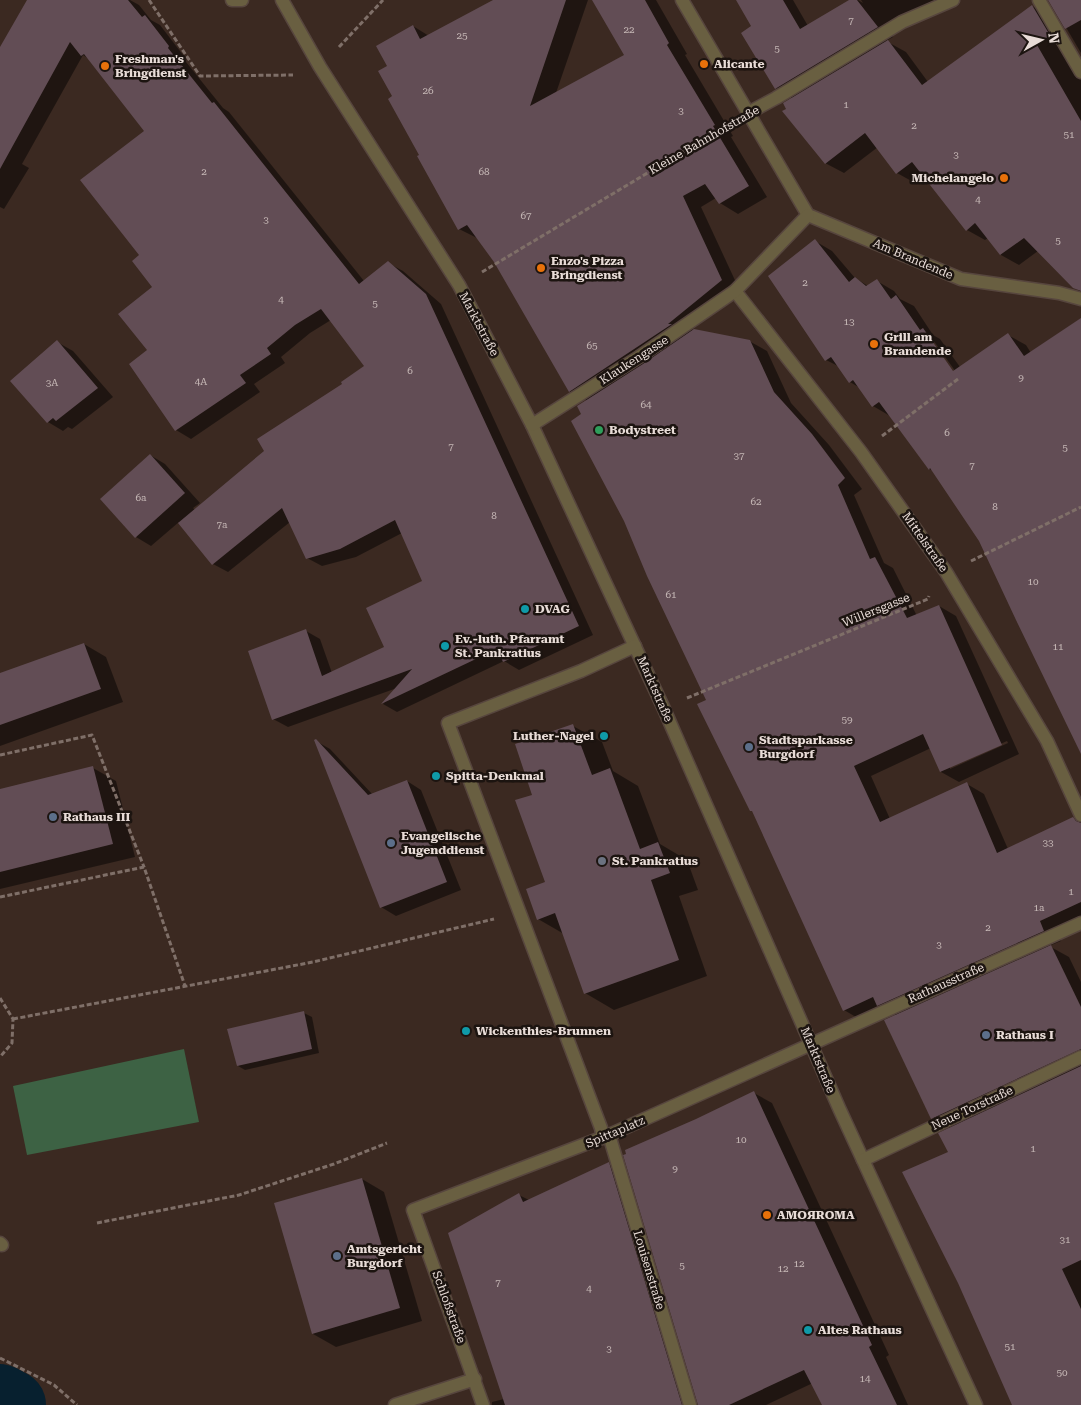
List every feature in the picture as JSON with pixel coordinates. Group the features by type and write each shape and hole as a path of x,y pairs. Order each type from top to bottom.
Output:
{"street":[{"path":"232,0 242,0"},
{"name":"Marktstraße","path":"282,0 320,67 458,285 532,425 664,709 863,1160 976,1405"},
{"path":"682,0 808,215 735,291"},
{"name":"Kleine Bahnhofstraße","path":"748,113 902,22 953,0"},
{"path":"1039,0 1081,72"},
{"name":"Am Brandende","path":"808,215 961,279 1059,293 1081,299"},
{"name":"Klaukengasse","path":"532,425 639,358 735,291"},
{"name":"Mittelstraße","path":"735,291 861,452 946,572 1047,741 1081,815"},
{"name":"Louisenstraße","path":"635,646 581,671 448,723 601,1128 606,1136 690,1405"},
{"name":"Rathausstraße","path":"811,1043 1081,923"},
{"name":"Spittaplatz","path":"413,1210 606,1136 811,1043"},
{"name":"Neue Torstraße","path":"863,1160 1081,1057"},
{"name":"Schloßstraße","path":"413,1210 483,1405"},
{"path":"395,1405 475,1379"}],"path":[{"path":"148,0 200,76 293,76 320,67 384,0"},
{"name":"Kleine Bahnhofstraße","path":"458,285 748,113"},
{"path":"861,452 958,379"},
{"path":"946,572 1081,507"},
{"name":"Willersgasse","path":"664,709 694,694 928,599 946,572"},
{"path":"0,755 92,735 144,867 184,986"},
{"path":"0,897 144,867"},
{"path":"13,1018 313,962 519,913"},
{"path":"0,998 13,1018 12,1043 0,1057"},
{"path":"96,1223 239,1195 334,1164 387,1143"},
{"path":"0,1358 54,1385 77,1405"}],"green space":[{"path":"184,1049 199,1122 27,1155 13,1086"}],"building":[{"path":"27,0 128,0 142,17 145,15 169,46 168,48 212,103 214,102 359,284 388,261 426,294 579,626 503,662 497,649 381,704 412,669 272,720 248,651 306,629 322,676 384,647 366,608 422,581 395,520 340,549 306,559 282,508 212,565 178,523 264,451 257,439 342,384 341,382 364,366 321,309 295,325 267,348 271,354 240,375 246,383 175,431 129,364 147,350 118,314 152,287 132,261 139,255 80,180 144,131 84,54 81,56 70,42 0,169 0,47"},
{"path":"493,0 566,0 530,106 624,55 592,0 645,0 669,43 667,45 749,186 719,204 705,184 683,196 722,280 668,324 672,324 569,392 494,262 467,225 458,230 388,99 392,96 378,71 387,66 376,46 413,25 420,39"},
{"path":"736,0 783,0 800,29 849,0 857,0 878,27 775,89 741,33 751,26"},
{"path":"1048,0 1081,0 1081,20 1065,29"},
{"path":"1032,5 1051,37 1037,45 1081,121 1081,291 1073,288 1024,238 1000,255 975,223 966,231 912,162 896,174 865,133 825,164 782,111 786,109 783,103 888,40 922,85"},
{"path":"815,239 849,282 855,277 866,286 877,279 891,299 896,295 920,330 923,328 953,371 1008,333 1024,356 1081,318 1081,754 979,541 930,468 929,470 879,402 872,407 853,380 849,383 831,357 825,361 768,276"},
{"path":"694,329 750,340 774,392 812,434 845,478 838,485 870,559 875,557 907,618 939,605 1002,745 940,772 923,734 854,766 880,822 967,782 997,853 1073,817 1081,823 1081,902 1040,921 1044,931 877,1006 873,997 843,1011 752,811 750,811 697,704 706,700 647,576 624,521 571,421 581,414 577,406"},
{"path":"57,340 98,388 56,421 53,418 47,423 10,381"},
{"path":"150,454 185,493 135,538 100,499"},
{"path":"84,643 101,689 0,725 0,673"},
{"name":"St. Pankratius","path":"573,724 592,775 610,768 640,849 658,842 670,873 651,880 679,960 584,994 555,913 537,920 526,889 545,882 515,800 532,795 515,744"},
{"path":"316,739 368,795 407,780 447,882 380,908 314,740"},
{"name":"Rathaus III","path":"93,766 113,844 0,872 0,789"},
{"name":"Rathaus I","path":"1051,945 1081,1007 1081,1049 931,1119 884,1020"},
{"path":"304,1011 312,1049 237,1066 227,1029"},
{"path":"1081,1066 1081,1260 1062,1269 1081,1309 1081,1405 1012,1405 958,1283 902,1172 948,1152 938,1133"},
{"path":"754,1091 872,1345 869,1347 897,1405 822,1405 804,1370 729,1405 698,1405 623,1155 626,1154 625,1150"},
{"path":"609,1162 682,1405 505,1405 448,1233 519,1193 523,1202"},
{"name":"Amtsgericht Burgdorf","path":"362,1178 400,1308 312,1334 274,1203"}],"waterway":[{"path":"0,1399 11,1405"}],"place":[{"name":"Alicante","path":"704,64"},
{"name":"Freshman's Bringdienst","path":"105,66"},
{"name":"Michelangelo","path":"1004,178"},
{"name":"Enzo's Pizza Bringdienst","path":"541,268"},
{"name":"Grill am Brandende","path":"874,344"},
{"name":"Bodystreet","path":"599,430"},
{"name":"DVAG","path":"525,609"},
{"name":"Ev.-luth. Pfarramt St. Pankratius","path":"445,646"},
{"name":"Luther-Nagel","path":"604,736"},
{"name":"Stadtsparkasse Burgdorf","path":"749,747"},
{"name":"Spitta-Denkmal","path":"436,776"},
{"name":"Rathaus III","path":"53,817"},
{"name":"Evangelische Jugenddienst","path":"391,843"},
{"name":"St. Pankratius","path":"602,861"},
{"name":"Wickenthies-Brunnen","path":"466,1031"},
{"name":"Rathaus I","path":"986,1035"},
{"name":"AMOЯROMA","path":"767,1215"},
{"name":"Amtsgericht Burgdorf","path":"337,1256"},
{"name":"Altes Rathaus","path":"808,1330"}]}
